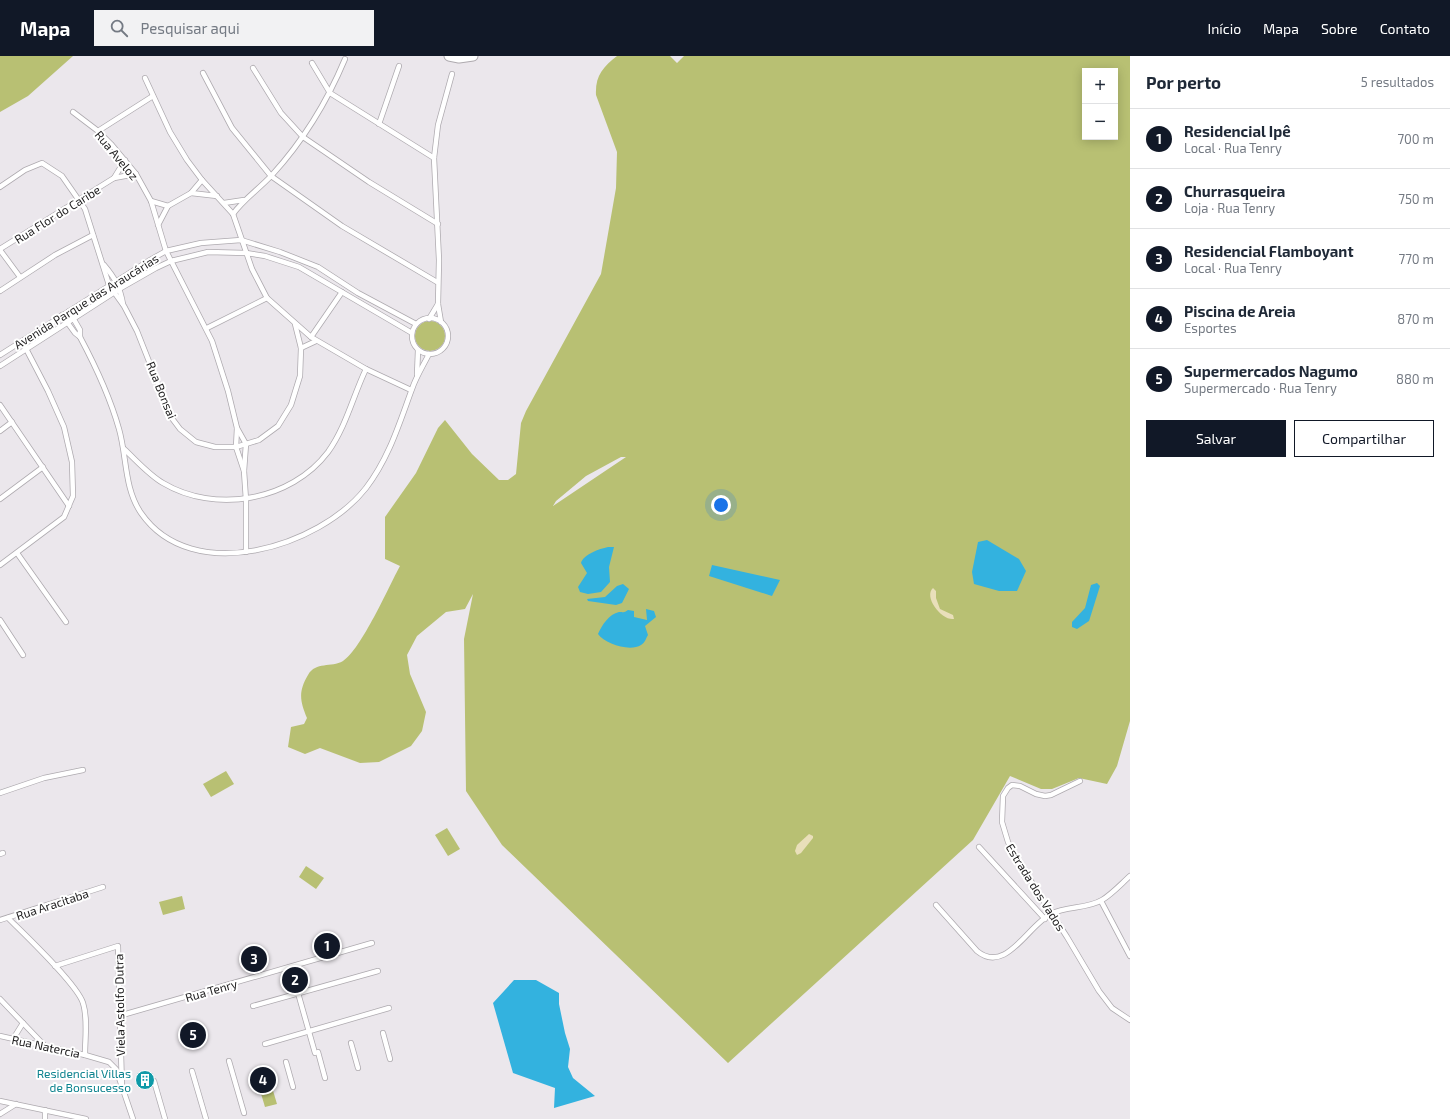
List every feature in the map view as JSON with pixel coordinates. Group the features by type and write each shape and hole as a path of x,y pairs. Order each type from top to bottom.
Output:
{"highway":[{"path":"449,56 467,57"}],"street":[{"path":"233,214 244,200 271,176 303,137 330,93 345,59"},
{"path":"312,63 330,93 434,158"},
{"path":"379,124 399,66"},
{"path":"253,68 280,113 303,137 369,182 438,224"},
{"path":"203,72 232,128 271,176 342,226 437,282"},
{"path":"438,304 429,318 416,324 412,333 414,345 418,350 429,354 439,352 446,343 447,332 441,322 438,304 438,224 434,158 438,125 452,74"},
{"path":"145,78 170,132 202,180 233,214 255,278 266,298 316,341 366,369 411,390"},
{"path":"98,131 153,96"},
{"name":"Rua Aveloz","path":"74,112 98,131 125,160 136,174 151,201 166,252 207,328 228,391 237,428"},
{"path":"114,178 125,160"},
{"path":"0,187 25,170 42,163 62,176 85,209 109,285 124,306"},
{"path":"114,178 136,174"},
{"name":"Rua Flor do Caribe","path":"0,250 114,178"},
{"path":"158,225 168,206 191,193 202,180"},
{"path":"191,193 216,196"},
{"path":"224,203 244,200"},
{"path":"151,201 168,206"},
{"path":"0,291 78,241 93,235"},
{"name":"Avenida Parque das Araucárias","path":"0,355 117,280 166,252 201,243 241,240 280,252 318,267 358,293 416,324"},
{"path":"0,250 20,277"},
{"name":"Avenida Parque das Araucárias","path":"0,366 121,288 171,261 208,252 246,252 300,267 412,333"},
{"path":"103,264 117,280 121,288 124,306"},
{"path":"310,337 342,292"},
{"path":"207,328 266,298"},
{"name":"Rua Bonsai","path":"124,306 151,362 170,417 188,436 200,444 215,447 236,447 270,434 285,417 296,392 300,376 301,348 295,324"},
{"path":"69,311 80,330 80,337"},
{"path":"62,315 66,323 80,337 103,384 124,449 126,475 134,499 148,522 158,531 183,546 197,550 227,553 246,552 274,547 289,541 338,514 356,500 367,487 388,452 399,427 411,390 429,354"},
{"path":"429,318 441,322"},
{"path":"0,565 64,517 73,496 74,487 69,446 56,407 22,341"},
{"path":"301,348 316,341"},
{"path":"417,377 418,350"},
{"path":"124,449 154,477 182,492 212,499 241,500 273,491 312,468 321,460 341,430 366,369"},
{"path":"0,405 68,506"},
{"path":"0,431 12,422"},
{"path":"237,428 236,447 244,471"},
{"path":"237,428 246,444 244,471 246,499 246,552"},
{"path":"0,499 43,467"},
{"path":"17,553 66,622"},
{"path":"0,620 23,655"},
{"path":"0,793 44,778 83,770"},
{"name":"Estrada dos Vados","path":"1080,781 1051,795 1045,796 1020,786 1012,786 1008,788 1004,796 1001,811 1002,822 1008,842 1106,1001 1120,1014 1130,1020"},
{"path":"978,847 1045,919"},
{"path":"936,905 977,951 984,957 989,958 1002,956 1010,951 1051,914 1101,901 1130,876"},
{"name":"Rua Aracitaba","path":"0,920 103,888"},
{"path":"1101,901 1130,956"},
{"path":"8,918 54,966 82,1001 85,1013 85,1055"},
{"name":"Rua Tenry","path":"119,1016 372,944"},
{"name":"Viela Astolfo Dutra","path":"54,966 118,946 122,1088"},
{"path":"253,1006 378,971"},
{"path":"298,993 325,1078"},
{"path":"0,999 45,1046"},
{"path":"265,1044 389,1008"},
{"path":"13,1039 23,1023"},
{"path":"383,1033 390,1059"},
{"name":"Rua Natercia","path":"0,1036 85,1055 109,1062 113,1066 122,1088 132,1119"},
{"path":"351,1043 358,1068"},
{"path":"229,1061 244,1113"},
{"path":"286,1062 293,1087"},
{"path":"192,1071 206,1119"},
{"path":"154,1081 166,1119"},
{"path":"0,1101 86,1119"},
{"path":"0,1114 16,1104"},
{"path":"45,1119 46,1110"}],"green space":[{"path":"0,56 73,56 28,96 0,112"},
{"path":"617,56 670,56 677,63 684,56 1130,56 1130,721 1117,766 1107,784 1079,778 1052,789 1041,789 1010,776 973,840 728,1063 502,845 466,791 464,639 473,594 465,609 446,612 417,636 407,655 410,674 426,712 422,731 411,746 379,762 360,763 320,748 305,754 288,747 291,727 304,724 307,718 301,692 308,675 319,666 338,663 350,655 374,617 400,566 385,559 385,517 416,473 438,428 445,420 472,454 499,480 508,480 516,474 521,423 526,411 601,274 616,188 617,152 596,95 597,82 604,68","holes":["621,457 626,457 553,506 556,501 586,476"]},
{"path":"430,321 440,326 445,336 440,346 430,351 420,346 415,336 420,326"},
{"path":"226,771 234,784 211,797 203,784"},
{"path":"447,828 460,849 448,856 435,835"},
{"path":"306,866 324,878 316,889 299,877"},
{"path":"182,896 185,909 163,915 159,902"},
{"path":"271,1084 277,1104 265,1107 259,1087"}],"sand":[{"path":"933,588 936,591 936,598 940,609 953,615 954,619 949,619 935,608 930,597"},
{"path":"809,834 813,836 813,838 801,853 797,855 795,851 797,845"}],"water":[{"path":"987,540 1019,559 1026,571 1017,591 999,591 974,584 972,572 978,542"},
{"path":"608,547 614,547 609,567 610,582 601,592 588,594 580,592 578,587 587,573 581,563 585,557 592,552"},
{"path":"712,565 780,580 772,596 709,576"},
{"path":"1097,583 1100,586 1089,621 1077,629 1072,627 1072,622 1085,608 1091,585"},
{"path":"623,584 629,589 622,603 616,605 588,601 587,599 605,597 617,586"},
{"path":"646,609 654,611 656,617 645,626 648,635 641,645 631,648 618,646 601,638 598,634 606,620 615,613 625,612 628,610 634,611 634,617 647,620"},
{"path":"514,980 536,980 559,993 559,1004 570,1049 568,1067 573,1078 595,1096 554,1108 555,1088 513,1073 493,1003"}],"place":[{"name":"Residencial Ipê","path":"327,946"},
{"name":"Residencial Flamboyant","path":"254,959"},
{"name":"Churrasqueira","path":"295,980"},
{"name":"Supermercados Nagumo","path":"193,1035"},
{"name":"Residencial Villas de Bonsucesso","path":"145,1080"},
{"name":"Piscina de Areia","path":"263,1080"}]}
